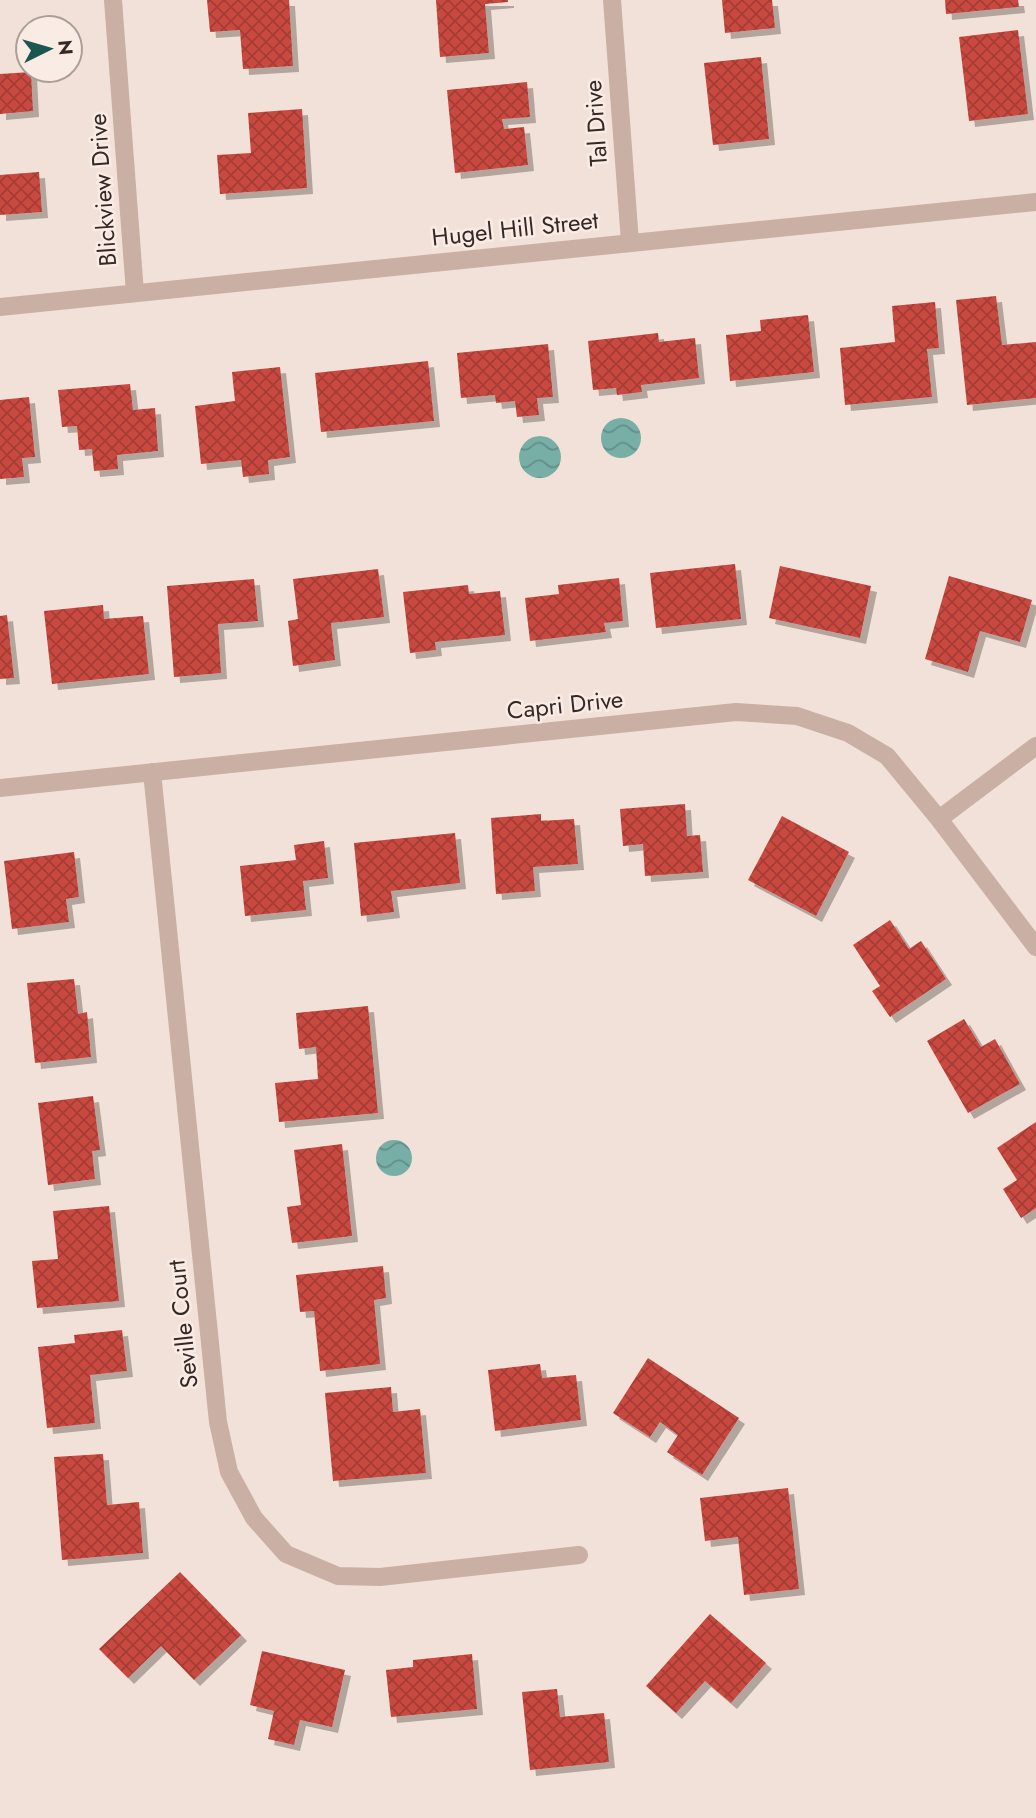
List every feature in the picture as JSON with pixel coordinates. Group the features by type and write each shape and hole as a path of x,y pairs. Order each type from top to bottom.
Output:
{"street":[{"name":"Blickview Drive","path":"113,0 135,293"},
{"name":"Tal Drive","path":"612,0 630,242"},
{"name":"Hugel Hill Street","path":"0,307 1036,202"},
{"name":"Capri Drive","path":"0,788 736,712 797,716 848,733 887,756 939,819 1036,947"},
{"path":"939,819 1036,746"},
{"name":"Seville Court","path":"152,772 218,1422 229,1472 254,1518 286,1554 338,1576 380,1577 579,1555"}],"water":[{"path":"621,418 629,419 635,424 640,430 640,446 635,452 629,457 621,458 613,457 607,452 602,446 601,438 602,430 607,424 613,419"},
{"path":"540,436 555,442 561,457 555,472 540,478 525,472 519,457 525,442"},
{"path":"394,1140 407,1145 412,1158 407,1171 394,1176 381,1171 376,1158 381,1145"}],"building":[{"path":"207,0 289,0 293,66 243,69 240,30 210,32"},
{"path":"436,0 508,0 485,4 489,53 440,57"},
{"path":"722,0 772,0 775,28 725,33"},
{"path":"945,0 1018,0 1019,7 946,14"},
{"path":"1018,30 1028,114 969,121 959,37"},
{"path":"761,57 769,139 713,145 704,63"},
{"path":"14,73 14,84 32,84 33,111 0,114 0,74"},
{"path":"527,82 530,117 502,119 504,129 524,127 528,165 455,173 447,90"},
{"path":"302,109 307,188 220,194 217,155 251,153 248,113"},
{"path":"39,172 42,212 0,215 0,175"},
{"path":"996,296 1002,345 1036,342 1036,398 967,405 956,300"},
{"path":"935,302 939,348 927,349 932,397 845,405 840,348 895,342 892,306"},
{"path":"808,315 814,372 730,381 726,335 761,331 760,320"},
{"path":"658,333 659,342 695,338 699,378 641,385 642,392 617,395 616,388 593,390 588,341"},
{"path":"548,344 553,397 537,398 539,415 517,417 515,401 496,403 495,395 461,398 457,353"},
{"path":"428,361 434,421 321,432 315,373"},
{"path":"280,367 290,457 268,460 269,474 243,477 241,460 201,464 195,406 235,401 232,372"},
{"path":"130,384 133,410 155,408 158,451 117,455 118,469 94,471 92,449 79,450 77,426 62,427 58,390"},
{"path":"29,397 35,457 22,458 24,477 0,479 0,400"},
{"path":"735,564 741,619 656,628 650,573"},
{"path":"780,566 871,586 860,638 769,618"},
{"path":"378,569 384,617 331,623 335,660 293,666 288,621 298,619 293,579"},
{"path":"949,576 1032,600 1020,642 980,631 968,672 925,659"},
{"path":"619,578 623,621 604,623 606,632 530,641 525,598 559,594 558,585"},
{"path":"254,579 258,621 218,624 221,673 174,677 167,586"},
{"path":"468,585 469,594 500,591 505,635 435,642 436,650 410,653 403,592"},
{"path":"103,605 104,619 143,616 149,674 52,684 44,611"},
{"path":"7,615 14,678 0,679 0,616"},
{"path":"685,804 687,836 700,835 703,872 645,876 643,844 623,846 620,809"},
{"path":"541,814 541,821 574,819 578,864 533,867 535,891 496,894 491,818"},
{"path":"782,816 849,852 816,916 748,880"},
{"path":"455,833 460,883 391,891 394,912 361,916 354,843"},
{"path":"324,841 328,878 303,881 306,910 245,916 240,866 296,860 294,845"},
{"path":"74,852 79,897 66,899 69,922 12,929 4,861"},
{"path":"890,920 909,949 921,941 946,979 890,1017 872,991 880,986 853,945"},
{"path":"74,979 78,1014 87,1012 91,1057 35,1063 27,983"},
{"path":"368,1006 378,1113 279,1122 275,1083 318,1079 316,1047 299,1049 296,1013"},
{"path":"964,1019 981,1047 995,1039 1020,1084 968,1113 927,1041"},
{"path":"93,1096 100,1150 92,1151 95,1179 48,1185 38,1103"},
{"path":"1036,1122 1036,1208 1021,1218 1003,1189 1017,1180 997,1148"},
{"path":"342,1144 352,1236 292,1243 287,1207 301,1205 294,1150"},
{"path":"109,1206 119,1301 37,1308 32,1261 58,1259 53,1211"},
{"path":"383,1266 386,1298 374,1300 380,1364 320,1371 314,1311 300,1312 296,1275"},
{"path":"122,1330 127,1371 90,1375 95,1423 47,1428 38,1347 75,1343 74,1335"},
{"path":"648,1358 739,1418 702,1475 667,1452 678,1435 660,1422 650,1437 613,1413"},
{"path":"540,1364 542,1378 576,1375 581,1420 495,1431 488,1370"},
{"path":"391,1387 393,1412 420,1409 426,1473 333,1481 325,1393"},
{"path":"103,1454 107,1505 139,1502 143,1553 62,1560 54,1457"},
{"path":"788,1488 799,1589 744,1595 738,1537 705,1541 700,1498"},
{"path":"180,1572 241,1635 194,1680 161,1646 128,1678 99,1649"},
{"path":"710,1614 766,1663 731,1703 705,1681 676,1713 646,1686"},
{"path":"262,1651 345,1670 332,1727 300,1720 294,1745 268,1739 274,1711 250,1705"},
{"path":"472,1654 477,1709 391,1717 386,1670 413,1667 413,1660"},
{"path":"557,1689 560,1717 604,1713 609,1762 530,1770 522,1692"}]}
